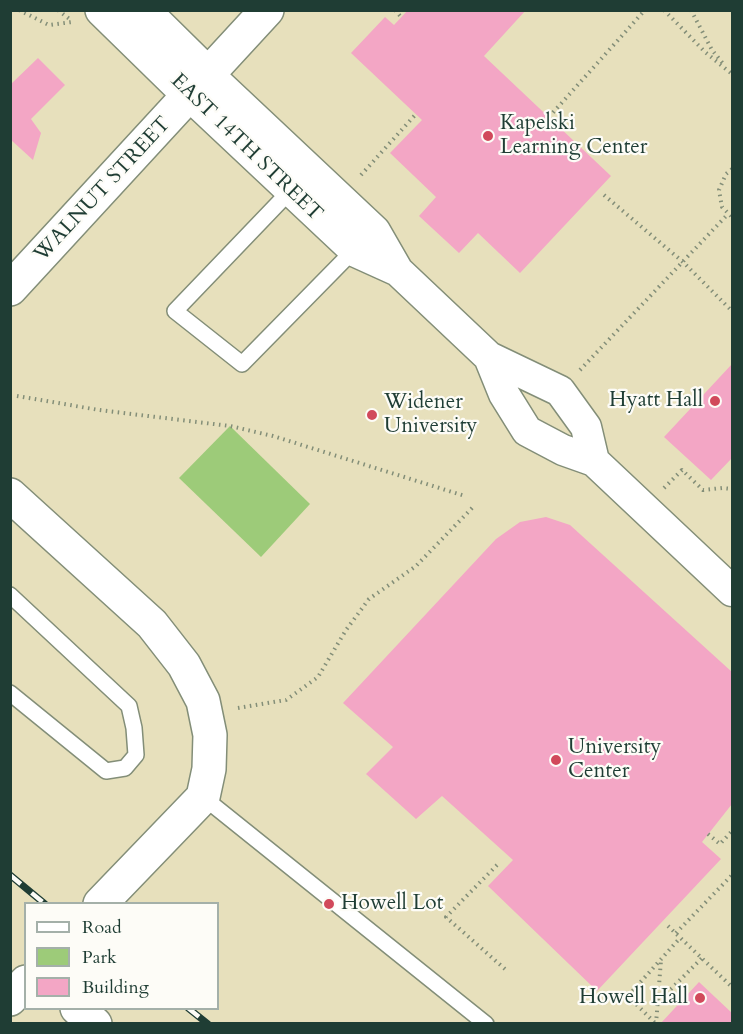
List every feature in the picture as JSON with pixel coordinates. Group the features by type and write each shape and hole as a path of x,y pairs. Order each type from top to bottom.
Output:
{"main road":[{"name":"EAST 14TH STREET","path":"102,10 199,86"},
{"name":"EAST 14TH STREET","path":"143,10 199,86"},
{"name":"WALNUT STREET","path":"10,289 267,10"},
{"path":"10,495 152,624 184,665 203,701 206,713 210,735 206,783 142,860 101,902"},
{"path":"10,999 24,984"},
{"path":"79,1010 95,1023"}],"street":[{"name":"EAST 14TH STREET","path":"199,86 291,190 354,250 398,272 489,357 560,391 585,427 594,460"},
{"name":"EAST 14TH STREET","path":"199,86 340,198 375,231 398,272"},
{"name":"EAST 14TH STREET","path":"489,357 504,394 527,432 563,450 594,460 732,591"}],"lane":[{"path":"291,190 175,311 242,364 354,250"},
{"path":"10,595 129,706 134,728 136,755 125,768 106,771 10,693"},
{"path":"206,783 486,1023"}],"path":[{"path":"19,10 49,25 73,21 58,10"},
{"path":"394,10 401,17"},
{"path":"549,117 645,10"},
{"path":"664,10 705,52 732,73"},
{"path":"691,10 712,50 732,73"},
{"path":"340,198 416,114"},
{"path":"560,391 683,261 730,215 722,207 719,190 726,174 732,169"},
{"path":"604,195 683,261 732,311"},
{"path":"17,396 99,410 230,426 273,436 465,496"},
{"path":"644,507 682,470 703,490 732,489"},
{"path":"206,713 286,700 318,677 346,630 369,599 416,566 474,506"},
{"path":"708,834 720,844 732,831"},
{"path":"497,865 446,916 506,970"},
{"path":"676,933 732,875"},
{"path":"668,926 732,987"},
{"path":"593,1000 628,996 680,938"},
{"path":"658,1002 702,958"},
{"path":"656,1023 661,959"},
{"path":"628,996 656,1023"}],"green space":[{"path":"230,426 310,504 261,557 179,478"}],"building":[{"name":"Kapelski Learning Center","path":"408,10 526,10 484,56 611,176 520,273 478,233 459,253 419,216 436,197 390,153 422,120 351,53 385,17 394,25"},
{"path":"38,58 65,85 31,119 41,133 33,160 10,139 10,85"},
{"name":"Hyatt Hall","path":"732,364 732,458 711,480 664,437"},
{"name":"University Center","path":"546,517 570,525 732,672 732,804 702,842 721,859 597,991 488,886 513,860 442,796 416,819 366,774 393,747 343,703 496,539 520,522"},
{"name":"Howell Hall","path":"699,982 732,1013 732,1023 661,1023"}],"railway":[{"path":"10,875 43,902"},
{"path":"190,1010 208,1024"}],"place":[{"name":"Kapelski Learning Center","path":"488,136"},
{"name":"Hyatt Hall","path":"715,401"},
{"name":"Widener University","path":"372,415"},
{"name":"University Center","path":"556,760"},
{"name":"Howell Lot","path":"329,904"},
{"name":"Howell Hall","path":"700,998"}]}
